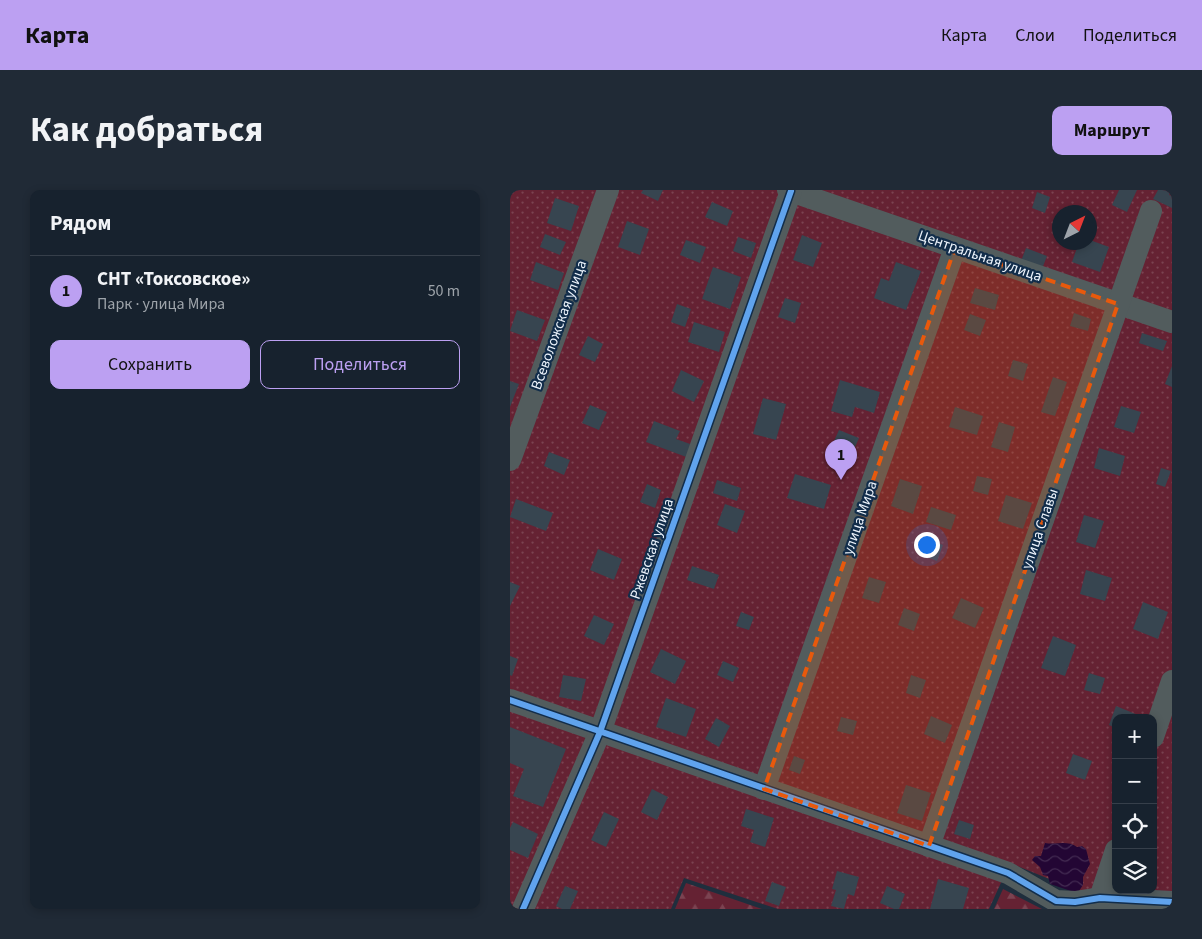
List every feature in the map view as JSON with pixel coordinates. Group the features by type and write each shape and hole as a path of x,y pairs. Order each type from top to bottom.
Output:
{"street":[{"name":"Всеволожская улица","path":"510,460 608,190"},
{"name":"Центральная улица","path":"790,191 1172,322"},
{"name":"Ржевская улица","path":"523,909 600,732 790,191"},
{"name":"улица Славы","path":"929,846 1151,212"},
{"name":"улица Мира","path":"764,788 955,248"},
{"path":"1157,725 1172,681"},
{"path":"510,700 1008,873 1056,901 1075,902 1100,898 1172,902"},
{"path":"1100,898 1112,862"}],"highlighted area":[{"path":"955,248 1118,304 929,846 764,789"}],"green space":[{"path":"510,190 1172,190 1172,891 1157,891 1157,714 1112,714 1112,891 1079,891 1010,863 989,909 778,909 684,878 671,909 510,909"},
{"path":"686,883 762,909 675,909"},
{"path":"1003,889 1042,909 994,909"}],"water":[{"path":"1045,843 1066,843 1077,847 1082,846 1086,849 1090,864 1083,877 1083,885 1079,891 1071,891 1050,884 1048,876 1043,875 1040,867 1032,860 1035,856 1041,856"}],"building":[{"path":"643,190 663,190 658,201 641,193"},
{"path":"1119,190 1137,190 1127,212 1112,205"},
{"path":"1158,190 1171,190 1169,195 1172,196 1172,208 1153,199"},
{"path":"1037,192 1050,197 1045,213 1032,208"},
{"path":"555,198 579,206 571,231 547,223"},
{"path":"712,202 733,211 727,226 705,217"},
{"path":"627,221 649,229 640,255 618,247"},
{"path":"545,234 566,242 560,255 540,247"},
{"path":"802,235 822,243 813,267 793,260"},
{"path":"738,237 756,243 751,258 733,251"},
{"path":"686,240 706,247 700,263 680,255"},
{"path":"1097,243 1109,247 1100,272 1072,262 1076,250 1097,250"},
{"path":"1026,248 1047,256 1042,269 1021,261"},
{"path":"536,262 564,273 558,290 530,280"},
{"path":"896,262 921,271 906,310 874,298 881,278 889,281"},
{"path":"713,267 741,277 730,309 702,299"},
{"path":"975,288 999,295 995,310 970,303"},
{"path":"785,298 801,303 795,323 778,317"},
{"path":"677,304 691,309 685,327 671,322"},
{"path":"517,310 545,320 537,341 510,331"},
{"path":"1074,313 1091,319 1088,331 1070,326"},
{"path":"970,314 986,320 980,336 964,330"},
{"path":"694,322 725,332 719,352 688,342"},
{"path":"1142,333 1167,341 1163,351 1139,343"},
{"path":"588,336 603,344 595,362 579,355"},
{"path":"1013,360 1028,364 1023,381 1008,376"},
{"path":"1172,366 1172,387 1165,384"},
{"path":"681,370 704,381 694,402 672,391"},
{"path":"1053,377 1067,382 1055,416 1041,412"},
{"path":"840,380 880,392 874,413 855,407 852,417 831,411"},
{"path":"510,381 519,384 510,407"},
{"path":"763,398 786,404 776,440 753,434"},
{"path":"590,405 607,412 599,430 582,423"},
{"path":"1121,406 1141,412 1134,433 1114,427"},
{"path":"955,407 983,416 977,435 949,427"},
{"path":"654,421 680,431 676,439 693,445 689,458 646,442"},
{"path":"999,422 1015,427 1008,452 991,447"},
{"path":"839,430 859,438 849,461 829,452"},
{"path":"1099,448 1125,456 1120,476 1094,468"},
{"path":"549,452 570,460 564,475 544,466"},
{"path":"1161,468 1171,471 1165,487 1156,484"},
{"path":"795,474 831,485 824,509 787,498"},
{"path":"977,476 992,479 988,495 973,491"},
{"path":"900,479 922,486 913,514 891,506"},
{"path":"717,480 741,488 737,501 713,493"},
{"path":"647,484 661,490 655,508 640,502"},
{"path":"1006,495 1032,503 1023,529 998,521"},
{"path":"516,499 553,513 546,531 510,517"},
{"path":"725,504 745,511 737,533 717,525"},
{"path":"931,507 956,515 951,530 926,522"},
{"path":"1084,515 1104,521 1095,548 1076,542"},
{"path":"923,538 943,545 937,561 918,554"},
{"path":"598,549 622,559 614,580 590,570"},
{"path":"692,566 719,575 714,589 687,580"},
{"path":"1086,570 1112,578 1105,601 1080,594"},
{"path":"869,577 886,582 879,603 862,598"},
{"path":"510,582 520,586 510,606"},
{"path":"961,598 984,608 975,628 952,618"},
{"path":"1143,602 1168,612 1158,639 1133,629"},
{"path":"904,608 920,614 914,631 898,625"},
{"path":"741,612 754,617 749,630 736,626"},
{"path":"594,615 614,624 604,645 584,636"},
{"path":"1053,636 1076,645 1065,676 1041,668"},
{"path":"661,649 686,661 675,684 650,672"},
{"path":"510,656 518,659 512,676 510,675"},
{"path":"723,661 739,668 733,682 717,675"},
{"path":"1089,673 1105,678 1100,694 1084,690"},
{"path":"563,675 586,679 581,701 559,697"},
{"path":"911,675 926,680 920,698 906,693"},
{"path":"666,698 696,709 686,737 656,727"},
{"path":"1116,706 1136,714 1113,714"},
{"path":"931,716 952,725 945,743 924,734"},
{"path":"841,717 857,721 853,735 837,731"},
{"path":"716,718 730,726 719,747 705,739"},
{"path":"510,727 566,749 543,807 513,796 524,769 510,763"},
{"path":"1073,754 1092,761 1085,780 1066,773"},
{"path":"794,756 805,760 800,774 789,770"},
{"path":"906,785 931,793 922,821 897,813"},
{"path":"652,789 668,797 657,820 641,812"},
{"path":"746,809 774,818 765,847 750,842 754,830 741,826"},
{"path":"604,812 619,819 606,847 591,840"},
{"path":"959,820 974,825 970,839 954,834"},
{"path":"513,822 538,834 528,858 510,850 510,828"},
{"path":"837,871 859,877 854,896 848,894 844,909 831,906 836,890 832,889"},
{"path":"938,879 969,888 963,909 930,909"},
{"path":"772,882 786,887 779,906 765,901"},
{"path":"565,886 578,891 570,909 562,909 556,906"},
{"path":"887,886 905,894 899,909 894,909 880,903"}],"cycle path":[{"path":"523,909 600,732 791,191"},
{"path":"510,700 1008,873 1056,901 1075,902 1100,898 1172,902"}],"place":[{"name":"СНТ «Токсовское»","path":"841,480"}]}
